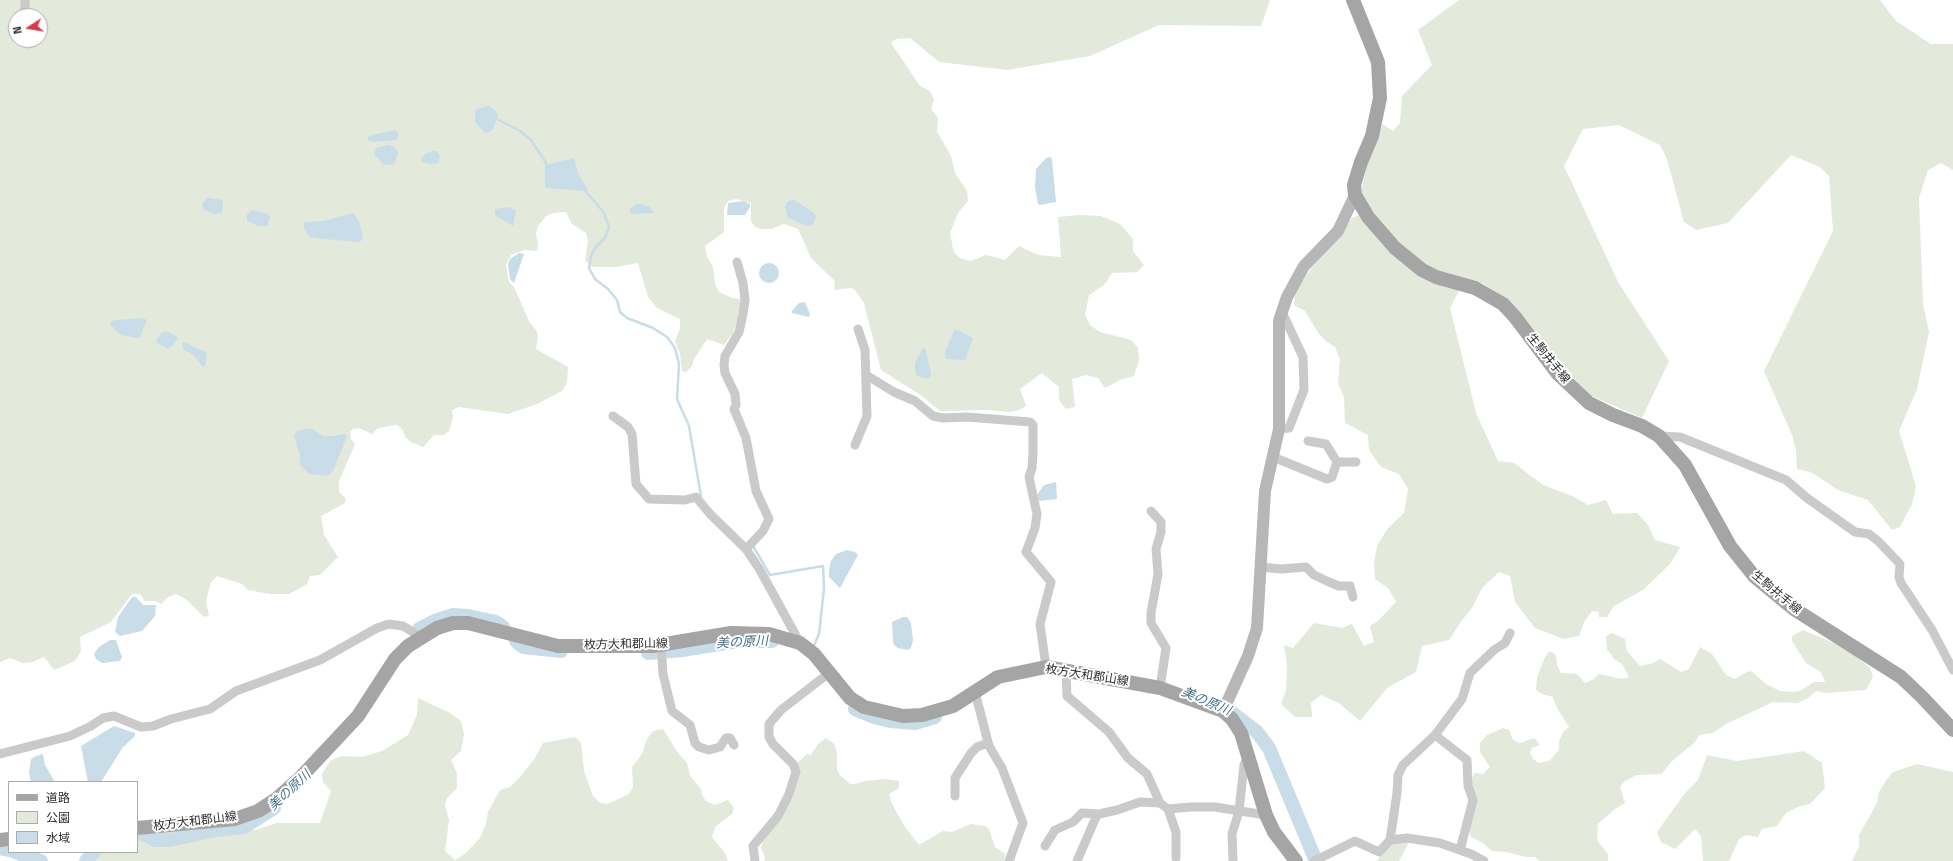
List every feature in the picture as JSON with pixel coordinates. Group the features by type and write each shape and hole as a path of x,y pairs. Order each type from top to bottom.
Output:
{"main road":[{"path":"1353,0 1378,62 1380,98 1372,136 1360,162 1354,185 1355,195"},
{"name":"生駒井手線","path":"1355,195 1368,217 1395,248 1408,260 1436,277 1475,288 1503,304 1515,317 1558,374 1589,403 1613,415 1642,426 1659,436 1685,465 1730,546 1754,576 1794,610 1901,677 1953,730"},
{"name":"枚方大和郡山線","path":"138,828 235,819 258,810 275,800 299,779 358,716 395,659 408,646 437,628 453,623 468,623 558,646 661,645 731,634 769,634 800,643 814,654 850,698 864,707 903,716 922,715 952,706 998,677 1046,667 1160,688 1226,707 1237,726 1248,755 1266,815 1274,832 1296,861"}],"street":[{"path":"1226,707 1248,656 1257,628 1265,491 1279,428 1278,334 1282,312 1287,297 1304,266 1338,230 1355,195"},
{"path":"737,262 743,283 745,300 744,314 739,332 725,356 725,369 735,394 736,405 734,409 746,438 756,490 769,519 763,531 746,549"},
{"path":"1279,428 1289,428 1304,390 1303,357 1282,312"},
{"path":"855,445 867,416 865,350 858,329"},
{"path":"866,375 894,392 915,401 933,416 943,418 967,417 1030,422 1033,426 1033,453 1030,477 1037,514 1035,528 1026,552 1051,582 1040,624 1046,667"},
{"path":"613,416 628,427 632,434 636,484 649,499 685,500 696,497 710,514 746,549 760,570 800,643"},
{"path":"1659,436 1680,437 1786,480 1807,498 1855,532 1869,534 1878,541 1900,564 1899,577 1901,583 1932,630 1953,670"},
{"path":"1273,457 1327,479 1332,477 1337,462 1326,444 1308,441"},
{"path":"1337,462 1356,462"},
{"path":"1151,511 1161,522 1161,532 1156,549 1157,583 1151,614 1151,623 1166,648 1160,688"},
{"path":"1260,567 1281,569 1306,567 1314,575 1329,582 1339,586 1350,586 1353,597"},
{"path":"0,754 70,736 91,726 103,718 114,716 141,727 153,726 171,719 210,709 236,691 320,660 377,628 389,624 403,626 422,637"},
{"path":"1314,861 1355,840 1379,852 1390,840 1398,776 1403,765 1435,736 1462,699 1470,673 1494,650 1505,642 1510,633"},
{"path":"661,645 663,674 672,711 690,725 695,743 699,747 709,750 720,746 726,738 730,738 734,745"},
{"path":"1066,671 1067,696 1109,732 1128,758 1147,774 1176,832 1176,858"},
{"path":"755,861 753,846 778,816 790,794 796,772 793,764 773,744 769,737 769,724 781,710 828,673"},
{"path":"975,692 988,743 1002,768 1023,823 1009,861"},
{"path":"1435,736 1467,760 1468,786 1474,800 1460,850"},
{"path":"955,796 955,778 970,752 988,743"},
{"path":"1232,861 1232,834 1239,811 1240,786 1244,765 1248,755"},
{"path":"1045,846 1055,830 1073,822 1082,813 1099,814 1117,810 1140,802 1164,806 1191,806 1266,815"},
{"path":"1078,861 1096,817 1099,814"},
{"path":"1390,840 1407,838 1440,843 1484,861"}],"green space":[{"path":"0,0 1270,0 1261,26 1159,25 1090,56 1007,70 939,62 910,38 896,39 891,43 920,86 930,91 934,100 931,109 938,118 937,131 951,156 955,173 967,191 968,201 958,213 950,233 954,253 962,259 971,261 986,255 1005,260 1019,246 1038,255 1061,257 1058,217 1081,215 1101,216 1120,224 1133,239 1133,251 1144,265 1137,272 1112,273 1105,284 1089,295 1085,315 1090,325 1100,332 1131,340 1138,348 1139,360 1134,376 1122,379 1105,388 1098,378 1086,375 1072,379 1075,407 1066,409 1059,400 1059,387 1042,373 1020,389 1026,406 1019,410 1010,412 988,410 940,411 922,396 881,370 864,303 855,290 851,288 834,290 835,281 811,258 798,229 784,224 771,229 760,229 755,227 751,221 751,203 736,199 728,201 724,208 724,232 705,246 707,257 713,267 715,284 719,292 732,298 741,299 738,317 733,333 724,345 707,339 694,359 692,366 686,372 682,371 680,354 675,341 680,329 680,319 657,308 648,297 638,263 617,267 592,267 585,260 588,241 586,233 572,224 566,212 553,213 546,216 538,226 536,234 538,244 537,251 524,250 511,255 506,265 509,282 514,287 530,323 536,330 538,336 536,349 568,367 567,383 562,391 537,404 508,414 459,407 452,410 453,418 449,431 443,435 434,435 423,447 411,442 405,437 403,430 397,425 378,428 372,434 359,428 353,429 350,432 351,439 355,444 339,481 339,492 346,499 345,503 321,516 324,535 338,557 320,575 310,576 307,584 289,594 270,594 248,590 242,584 217,576 211,582 206,601 209,616 204,617 187,600 176,594 168,597 161,604 156,601 145,601 140,594 132,594 111,622 80,637 81,651 75,661 54,670 44,657 33,662 23,663 10,658 0,662"},
{"path":"1459,0 1880,0 1896,21 1931,44 1953,44 1953,170 1941,163 1928,170 1919,198 1923,304 1929,332 1917,389 1899,431 1916,486 1912,504 1900,527 1892,530 1868,500 1838,490 1811,472 1797,469 1796,450 1792,435 1764,371 1833,231 1829,176 1820,167 1791,155 1728,223 1696,230 1684,222 1667,159 1660,145 1619,125 1583,129 1564,166 1618,282 1669,361 1642,418 1585,393 1538,342 1504,297 1482,283 1463,283 1450,308 1476,413 1498,461 1514,463 1543,485 1572,496 1588,505 1606,500 1613,514 1637,513 1648,525 1655,540 1680,547 1671,563 1643,590 1614,606 1607,617 1599,617 1599,612 1592,611 1584,622 1579,636 1564,639 1535,628 1515,602 1510,576 1499,572 1482,588 1472,608 1449,640 1422,646 1416,672 1387,688 1360,721 1339,703 1321,695 1311,703 1312,717 1295,717 1281,704 1286,690 1287,664 1284,645 1293,648 1314,623 1342,628 1352,624 1364,646 1374,642 1370,626 1378,621 1396,602 1389,589 1375,579 1374,564 1377,546 1388,528 1404,513 1408,489 1399,474 1381,467 1369,450 1368,435 1345,423 1344,397 1338,383 1340,359 1335,347 1319,334 1305,311 1294,305 1295,293 1312,267 1338,238 1352,218 1361,215 1362,187 1371,149 1383,124 1393,131 1400,123 1402,96 1432,65 1418,30"},
{"path":"1803,630 1848,649 1870,668 1873,677 1866,690 1826,693 1816,691 1808,698 1797,703 1773,702 1726,724 1713,733 1699,735 1695,742 1671,762 1662,774 1636,775 1624,782 1620,787 1625,803 1615,809 1598,824 1597,840 1608,854 1608,861 1540,861 1535,857 1526,857 1507,852 1492,851 1483,843 1471,837 1468,829 1472,778 1475,773 1483,774 1490,767 1480,752 1480,743 1487,735 1503,728 1509,730 1513,740 1520,743 1534,738 1540,745 1532,748 1530,753 1533,759 1539,763 1549,761 1559,750 1559,741 1563,732 1569,727 1557,708 1553,697 1542,694 1536,690 1537,677 1545,657 1550,651 1556,655 1557,665 1561,673 1577,674 1585,683 1592,680 1599,674 1622,679 1629,677 1622,664 1615,660 1607,649 1606,636 1612,633 1625,639 1627,651 1640,666 1653,663 1660,659 1681,672 1689,669 1700,647 1712,654 1726,675 1735,679 1751,671 1766,684 1780,691 1792,692 1800,691 1814,682 1825,682 1821,672 1806,663 1792,641 1792,636"},
{"path":"418,698 450,713 461,721 464,734 461,751 451,760 457,773 457,788 447,798 445,805 449,820 445,851 455,860 465,854 480,838 486,824 488,812 500,790 510,787 521,776 535,758 543,743 575,737 581,743 584,771 593,796 600,803 608,804 629,794 633,787 632,767 642,754 647,739 653,731 663,729 678,753 687,763 690,776 701,789 702,795 706,801 715,805 728,800 734,808 732,814 715,827 712,837 725,853 728,861 89,861 93,853 138,853 138,831 171,832 225,827 255,830 277,823 320,823 331,791 323,782 322,774 330,761 341,756 362,757 382,751 408,735 417,715"},
{"path":"826,738 834,744 837,752 837,770 840,775 850,784 884,779 899,781 899,788 889,794 892,804 905,827 919,845 943,831 952,832 971,824 985,826 989,829 995,847 1005,854 1004,861 764,861 765,857 761,848 764,838 774,827 797,763 807,754 811,755 818,744"},
{"path":"1804,751 1822,763 1825,788 1810,804 1798,807 1786,813 1777,826 1762,829 1758,837 1746,835 1739,839 1729,861 1703,861 1701,836 1695,829 1675,849 1661,842 1657,832 1685,793 1698,780 1707,755 1737,761"},
{"path":"1917,764 1953,772 1953,861 1852,861 1859,847 1859,835 1877,803 1879,792 1887,779 1893,772"},
{"path":"1409,842 1399,861 1377,861 1392,843"}],"water":[{"path":"489,106 497,112 498,116 492,131 485,133 475,122 475,114 477,109"},
{"path":"395,130 399,134 396,140 374,142 368,140 367,138 371,135"},
{"path":"388,145 395,147 398,153 395,163 390,165 383,164 374,154 376,148"},
{"path":"437,151 440,157 438,163 429,164 422,162 421,159 426,153"},
{"path":"1050,157 1052,159 1056,202 1040,205 1038,204 1035,187 1036,169 1046,158"},
{"path":"574,158 578,173 587,188 586,191 545,188 545,165"},
{"path":"207,198 223,200 222,213 214,214 204,210 202,204"},
{"path":"794,200 814,213 816,218 812,225 807,226 788,218 785,207 788,201"},
{"path":"744,201 750,204 750,207 745,215 727,215 728,203"},
{"path":"636,204 650,207 654,213 632,214 629,210"},
{"path":"509,207 516,210 513,226 495,215 495,209"},
{"path":"252,210 268,214 270,217 267,226 258,226 247,221 247,214"},
{"path":"353,213 359,221 363,238 361,241 357,242 314,238 309,236 304,228 304,223 306,222 324,221"},
{"path":"519,253 524,254 514,283 510,279 508,264 510,259"},
{"path":"769,263 776,266 779,273 776,280 769,283 762,280 759,273 762,266"},
{"path":"805,302 810,314 809,317 792,313 799,303"},
{"path":"142,318 147,320 140,337 137,338 121,335 110,325 111,321"},
{"path":"955,329 973,338 965,360 946,359 945,352"},
{"path":"166,331 178,337 175,343 168,349 156,342 160,334"},
{"path":"184,342 207,353 205,366 203,367 193,355 183,349 182,344"},
{"path":"923,348 925,348 931,373 931,377 926,379 916,375 915,370 915,363"},
{"path":"310,428 323,436 345,434 347,436 333,471 328,476 310,474 300,465 300,455 294,436 297,431"},
{"path":"1056,482 1057,499 1038,501 1037,495 1044,485"},
{"path":"847,550 855,552 858,555 840,588 829,577 829,570 831,561 836,554"},
{"path":"132,597 136,597 143,605 156,605 155,616 142,631 120,636 115,632 118,617"},
{"path":"903,617 907,617 911,623 913,640 911,648 908,650 898,648 894,645 893,641 892,622"},
{"path":"110,640 116,640 122,657 120,661 102,663 96,659 94,654 99,647"},
{"path":"114,726 135,733 135,736 123,747 102,781 88,781 81,746"},
{"path":"43,754 45,765 54,781 31,781 29,773 31,759"}],"waterway":[{"path":"495,118 520,131 531,140 548,166"},
{"path":"584,189 604,213 609,227 605,238 595,248 591,256 589,268 595,279 608,289 617,300 620,312 627,318 653,328 667,337 675,348 679,364 677,399 689,426 701,496"},
{"path":"753,546 770,575 823,566 824,588 819,634 813,648"},
{"name":"美の原川","path":"419,629 435,621 453,615 468,616 496,622 503,627"},
{"name":"美の原川","path":"516,641 523,647 561,651"},
{"name":"美の原川","path":"648,653 682,650 738,641 772,641"},
{"name":"美の原川","path":"1226,708 1257,732 1269,748 1316,861"},
{"name":"美の原川","path":"855,709 874,717 890,721 915,723 935,717"},
{"name":"美の原川","path":"138,834 142,833 155,840 170,840 216,830 244,827 274,808"},
{"name":"美の原川","path":"0,848 8,850"},
{"name":"美の原川","path":"18,853 41,861"},
{"name":"美の原川","path":"86,861 93,853"}]}
